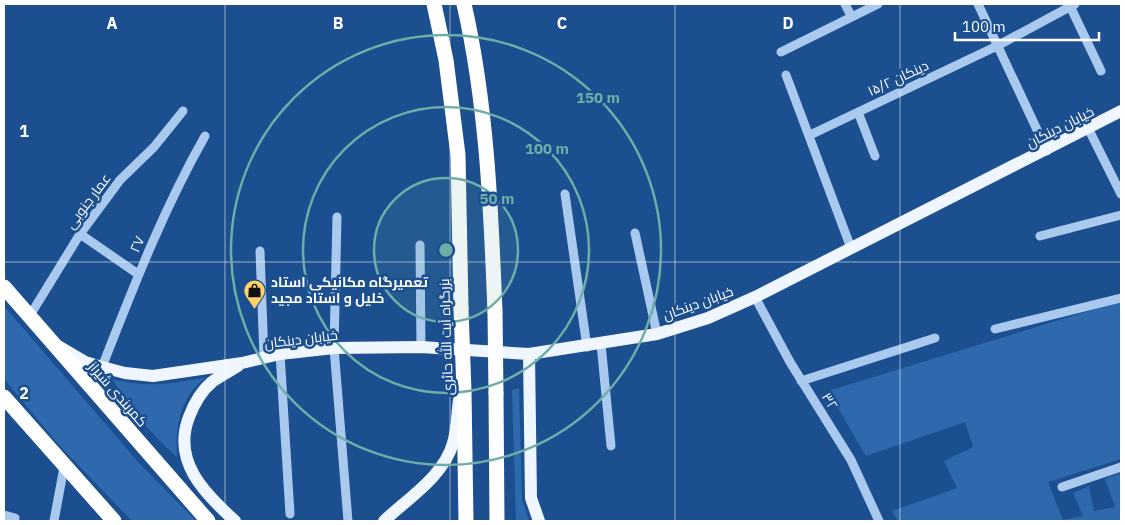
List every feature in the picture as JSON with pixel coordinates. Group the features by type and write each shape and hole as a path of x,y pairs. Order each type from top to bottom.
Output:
{"highway":[{"name":"بزرگراه آیت الله حائری","path":"434,4 446,60 458,155 461,308 464,358 466,521"},
{"path":"464,4 479,92 488,174 495,312 497,521"},
{"name":"کمربندی شیراز","path":"4,287 208,521"},
{"path":"5,405 114,521"},
{"path":"497,487 503,521"}],"main road":[{"name":"خیابان دینکان","path":"50,341 85,362 125,373 154,376 242,363 280,354 334,348 421,347 529,354 657,334 708,318 755,297 1047,151 1121,111"},
{"path":"529,354 531,498 539,521"},
{"path":"384,521 434,475 446,459 454,443 464,358"},
{"path":"235,521 196,478 188,466 183,450 184,428 195,402 211,383 242,363"}],"street":[{"path":"845,4 851,16"},
{"path":"781,52 878,4"},
{"path":"978,4 1047,151"},
{"path":"1072,5 1101,71"},
{"name":"۱۵/۲ دینکان","path":"810,135 997,46 1072,5"},
{"path":"786,75 851,248"},
{"name":"عمار جنوبی","path":"29,317 80,234 120,180 154,147 184,111"},
{"path":"858,112 875,156"},
{"path":"1088,130 1121,194"},
{"name":"۲۷","path":"102,367 138,274 181,178 205,136"},
{"path":"564,194 587,346"},
{"path":"1040,236 1121,215"},
{"path":"338,217 334,348 348,521"},
{"path":"635,233 657,334"},
{"path":"80,234 138,274"},
{"path":"420,245 421,347"},
{"path":"260,251 264,358"},
{"name":"۳۲","path":"755,297 801,381 850,460 880,521"},
{"path":"995,329 1121,298"},
{"path":"801,381 936,338"},
{"path":"601,344 611,446"},
{"path":"280,354 290,514"},
{"path":"54,521 64,467"},
{"path":"1062,488 1121,467"},
{"path":"4,515 15,518"}],"shaded area":[{"path":"1121,301 1121,459 1048,482 1063,520 1083,516 1073,493 1089,486 1094,511 1115,507 1105,479 1121,473 1121,521 898,521 892,511 957,488 944,461 973,447 965,422 866,456 828,391"},
{"path":"4,306 139,463 196,521 132,521 58,444 4,379"},
{"path":"207,377 191,393 181,412 177,434 177,457 142,421 112,379 125,382 160,384"},
{"path":"519,388 522,499 529,521 516,521 512,390"}],"place":[{"name":"تعمیرگاه مکانیکی استاد خلیل و استاد مجید","path":"255,309"}]}
